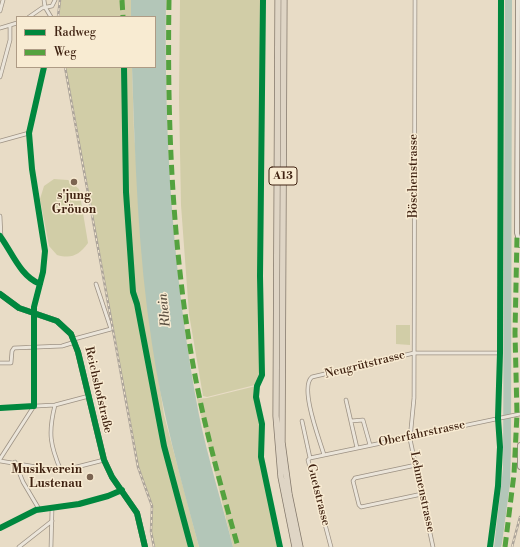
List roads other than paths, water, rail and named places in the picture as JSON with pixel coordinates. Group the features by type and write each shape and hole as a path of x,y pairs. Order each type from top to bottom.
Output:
{"highway":[{"name":"A13","path":"278,0 276,416 281,477 295,547"},
{"name":"A13","path":"284,0 282,436 289,494 300,547"}],"main road":[{"name":"Reichshofstraße","path":"0,294 19,308 57,321 66,328 74,341 104,460 112,477 136,513 145,547"}],"street":[{"path":"0,11 3,0"},
{"path":"44,0 45,7 50,16"},
{"path":"31,16 45,7 52,6 55,0"},
{"name":"Böschenstrasse","path":"411,436 414,398 415,0"},
{"path":"518,0 517,233 520,245"},
{"path":"0,28 16,23"},
{"path":"0,77 10,40 10,26"},
{"path":"44,68 29,134 33,176 44,246 44,260 34,312 34,406 0,460 61,471 104,460"},
{"path":"0,141 29,134"},
{"path":"0,216 0,237 17,264 33,281 40,284"},
{"name":"Reichshofstraße","path":"74,341 111,329 96,284"},
{"path":"0,363 11,363 12,349 62,346 74,341"},
{"name":"Neugrütstrasse","path":"324,455 309,404 309,380 414,353 500,353"},
{"path":"0,408 55,405 88,396"},
{"path":"346,400 357,448"},
{"path":"55,405 50,427 55,460 61,471"},
{"name":"Oberfahrstrasse","path":"324,455 520,414"},
{"path":"351,421 364,420 370,445"},
{"path":"302,421 310,458"},
{"name":"Lehmenstrasse","path":"411,436 433,547"},
{"path":"520,445 520,467"},
{"name":"Guetstrasse","path":"324,455 310,458 309,462 331,547"},
{"path":"15,462 23,482 39,509"},
{"path":"416,465 355,478 353,481 359,505 361,507 422,494"},
{"path":"0,528 39,509 52,509 98,499 122,490"},
{"path":"51,547 52,509"},
{"path":"19,547 52,521"}],"water":[{"name":"Rhein","path":"131,0 166,0 169,156 172,208 183,312 199,415 233,547 199,547 172,446 156,370 147,310 140,241 132,68 156,68 156,16 131,16"},
{"path":"505,0 512,0 511,450 510,484 502,543 501,547 494,547 503,469"}],"railway":[{"path":"58,16 60,0"},
{"path":"65,68 138,467 152,506 151,532 154,547"},
{"path":"512,547 520,517"}],"place":[{"name":"s'jung Gröuon","path":"74,182"},
{"name":"Musikverein Lustenau","path":"90,477"}]}
